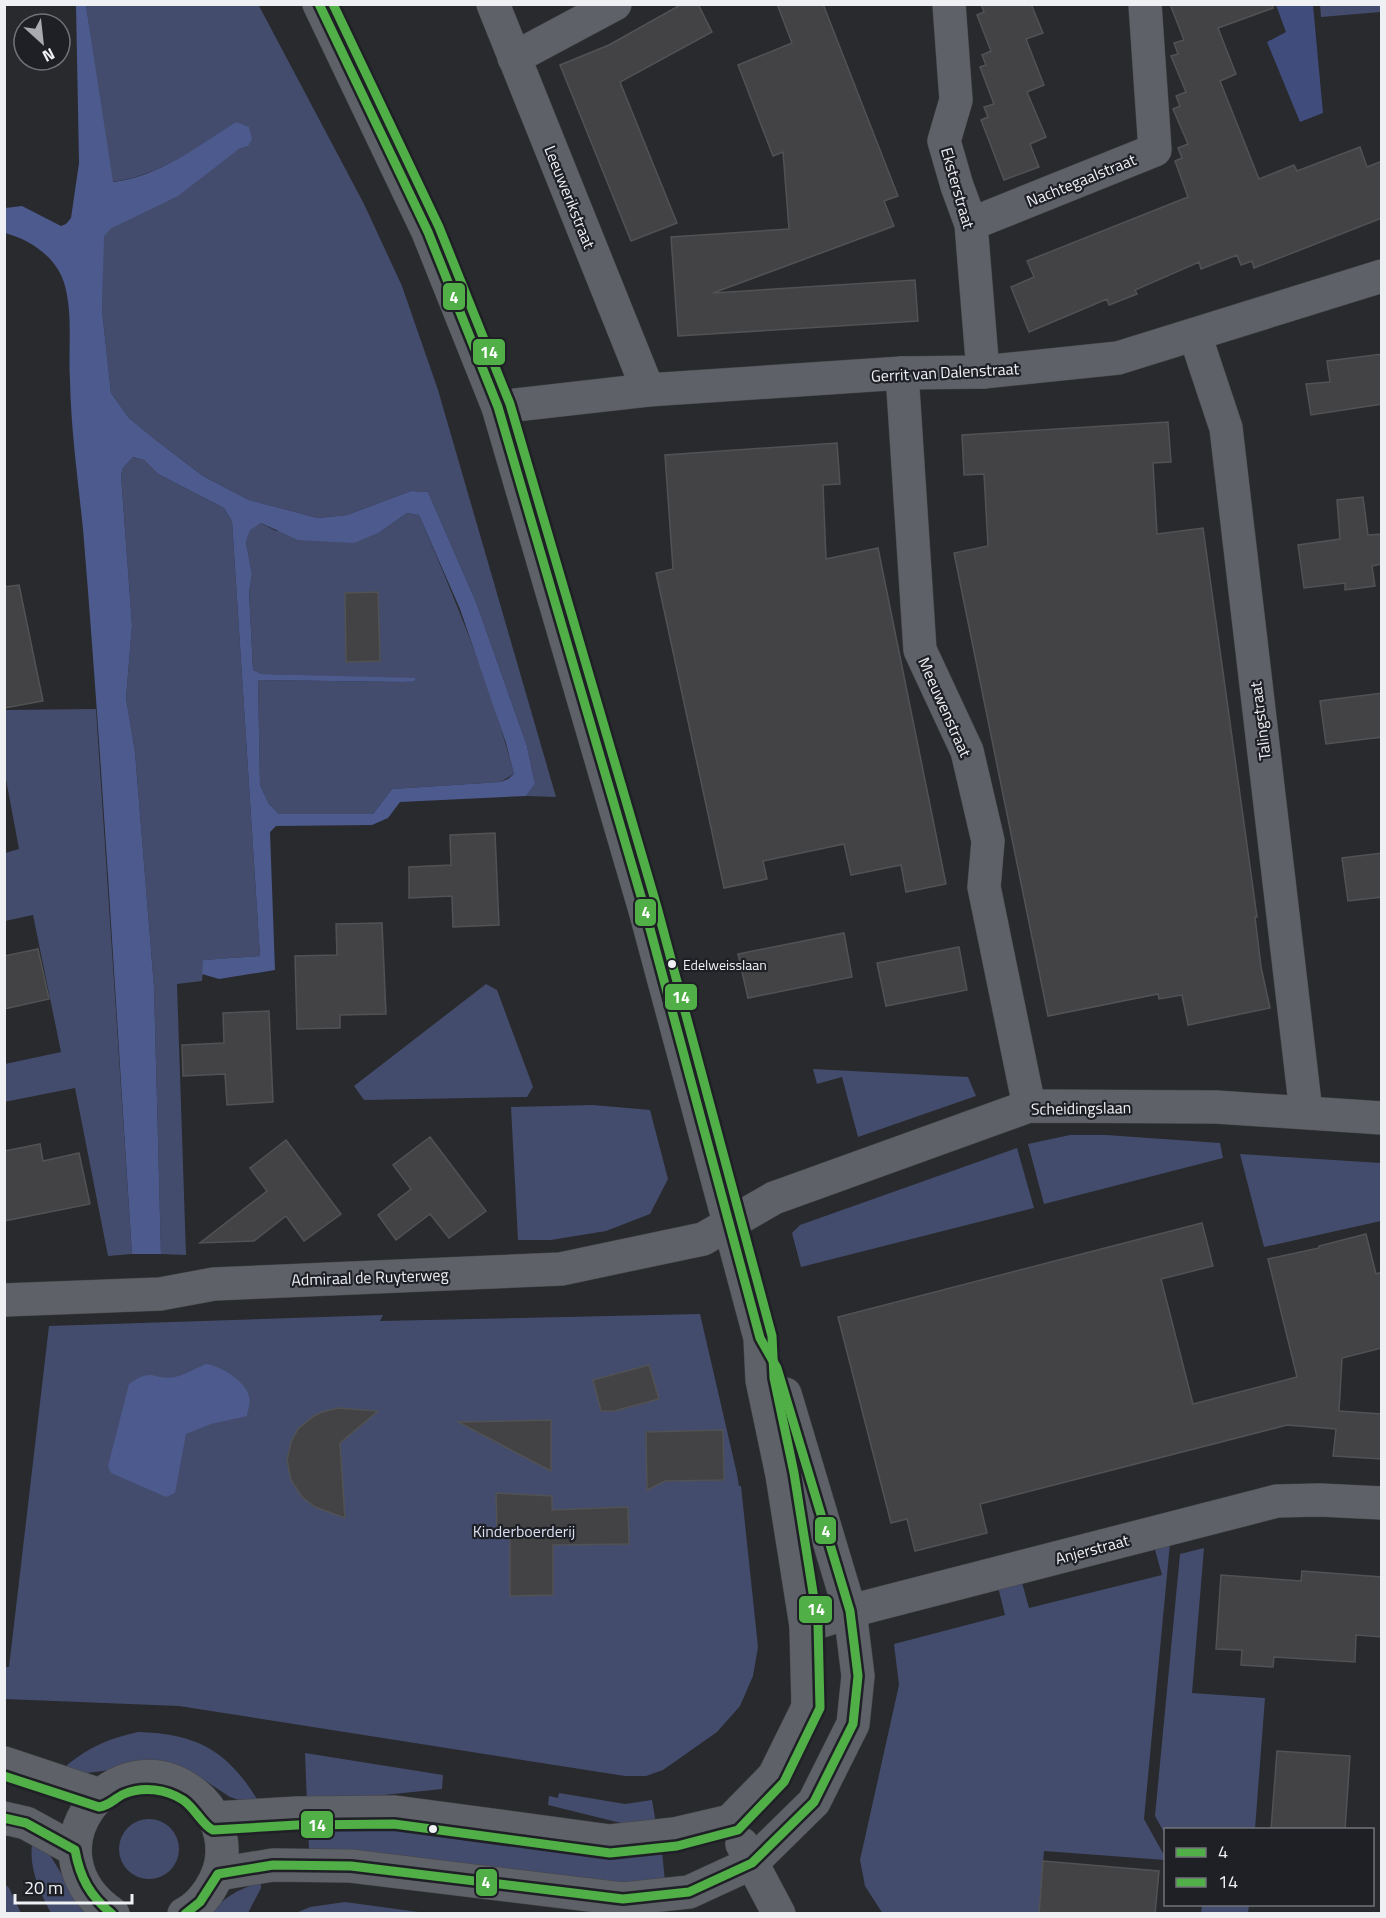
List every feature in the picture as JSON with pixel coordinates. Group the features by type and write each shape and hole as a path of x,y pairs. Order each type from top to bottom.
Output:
{"street":[{"path":"215,1818 297,1813 396,1812 610,1841 674,1834 730,1821 774,1776 808,1707 806,1626 782,1475 762,1380 760,1338 645,910 498,407 428,232 319,4"},
{"name":"Leeuwerikstraat","path":"493,4 648,390"},
{"path":"514,58 615,4"},
{"name":"Eksterstraat","path":"949,4 956,99 944,141 971,224 982,372"},
{"name":"Nachtegaalstraat","path":"971,224 1155,150 1145,4"},
{"name":"Gerrit van Dalenstraat","path":"498,407 648,390 902,374 982,372 1118,358 1382,276"},
{"name":"Talingstraat","path":"1195,335 1226,428 1306,1112"},
{"name":"Meeuwenstraat","path":"902,374 921,651 967,751 970,763 988,841 984,887 1029,1106"},
{"name":"Scheidingslaan","path":"730,1224 774,1198 1029,1106 1216,1107 1382,1118"},
{"name":"Admiraal de Ruyterweg","path":"4,1300 160,1294 214,1284 561,1269 702,1239 730,1224"},
{"path":"218,1874 273,1865 351,1866 623,1899 689,1892 752,1863 814,1802 853,1724 858,1676 850,1611 777,1368 760,1338"},
{"name":"Anjerstraat","path":"806,1626 850,1611 1277,1501 1320,1500 1382,1503"},
{"path":"4,1762 100,1795"},
{"path":"113,1914 99,1905 86,1889 78,1870 75,1850 76,1835 81,1820 100,1795 118,1783 140,1776 163,1778 184,1786 202,1799 215,1818 221,1836 222,1855 218,1874 207,1895 184,1914"},
{"path":"4,1818 26,1823 75,1850"},
{"path":"730,1821 779,1914"}],"green space":[{"path":"258,4 364,204 402,286 438,390 556,797 526,796 535,784 527,746 476,602 428,492 411,491 347,515 318,518 249,500 203,476 157,441 129,418 111,393 102,310 103,236 112,228 239,149 248,146 236,122 162,167 146,174 112,182 86,5"},
{"path":"1320,5 1381,5 1381,12 1321,17"},
{"path":"133,457 144,460 158,474 224,508 232,521 260,956 204,960 202,981 177,984 186,1255 161,1254 154,987 135,752 126,698 132,625 121,475 123,468"},
{"path":"407,513 419,515 446,578 495,708 514,774 500,782 392,789 373,814 279,814 269,804 260,785 258,680 404,682 416,679 262,674 253,670 249,592 252,574 246,542 250,529 261,523 276,531 380,532"},
{"path":"96,709 132,1254 108,1256 75,1088 4,1102 5,1064 61,1052 33,915 5,921 5,853 19,849 5,774 5,710"},
{"path":"486,984 497,990 533,1087 527,1097 364,1100 354,1086"},
{"path":"813,1069 968,1077 976,1096 858,1137 842,1077 817,1084"},
{"path":"593,1105 650,1110 668,1179 650,1214 606,1231 551,1240 518,1240 511,1107"},
{"path":"1070,1135 1106,1135 1220,1143 1223,1158 1044,1204 1028,1144"},
{"path":"1017,1148 1034,1208 801,1267 792,1233 800,1225"},
{"path":"1240,1154 1381,1163 1381,1221 1264,1247"},
{"name":"Kinderboerderij","path":"700,1314 739,1486 741,1486 758,1647 753,1676 740,1706 717,1732 663,1770 646,1776 625,1776 179,1706 5,1699 4,1667 9,1667 49,1326 383,1315 380,1321"},
{"path":"1170,1543 1144,1819 1164,1855 1164,1860 1044,1851 1039,1913 883,1914 865,1886 860,1860 899,1685 894,1644 1005,1615 998,1587 1021,1579 1029,1608 1162,1575 1154,1546"},
{"path":"1204,1548 1192,1693 1265,1698 1255,1828 1164,1828 1164,1832 1155,1816 1180,1554"},
{"path":"138,1732 177,1736 208,1748 221,1756 233,1768 257,1799 239,1800 230,1797 195,1774 173,1764 121,1766 87,1773 67,1768 67,1765 92,1748 109,1740"},
{"path":"305,1753 443,1775 442,1789 307,1803"},
{"path":"559,1793 625,1804 652,1800 656,1824 629,1825 548,1805 549,1796 558,1798"},
{"path":"149,1819 166,1824 174,1832 179,1849 174,1866 166,1874 149,1879 132,1874 124,1866 119,1849 124,1832 132,1824"},
{"path":"308,1824 388,1825 662,1852 665,1881 622,1886 309,1850"},
{"path":"32,1845 50,1855 85,1913 51,1913 39,1889 32,1863"},
{"path":"259,1883 261,1888 248,1913 210,1914 232,1894"},
{"path":"5,1884 9,1888 21,1913 5,1913"},
{"path":"345,1902 426,1913 296,1913 310,1907"},
{"path":"1202,1906 1249,1906 1248,1913 1201,1913"}],"shaded area":[{"path":"76,5 86,5 113,182 130,179 162,167 236,122 249,127 252,139 248,146 239,149 178,196 112,228 104,236 102,310 111,393 129,418 157,441 203,476 249,500 318,518 347,515 411,491 428,492 476,602 527,746 535,784 526,796 400,802 388,818 372,825 276,826 270,832 275,970 219,979 202,974 203,960 260,956 232,521 224,508 158,474 144,460 133,457 123,468 121,475 132,625 126,698 135,752 154,987 161,1254 132,1254 97,710 72,418 70,321 67,297 61,276 50,259 34,245 5,233 5,208 22,206 61,226 66,224 71,218 79,163","holes":["407,513 419,515 460,609 506,743 514,774 500,782 392,789 373,814 279,814 269,804 260,785 258,680 404,682 414,681 416,678 262,674 253,670 249,592 252,574 246,542 250,530 261,523 298,540 354,543 380,532"]},
{"path":"1276,5 1313,5 1323,113 1300,122 1267,42 1286,32"},
{"path":"206,1364 225,1371 247,1390 250,1404 247,1416 211,1424 186,1434 175,1493 166,1497 111,1473 108,1466 129,1384 149,1375 168,1378 179,1376"}],"building":[{"path":"682,4 698,4 712,32 620,82 677,223 631,241 560,65 609,45"},
{"path":"777,4 823,4 898,196 884,201 894,226 713,293 915,280 918,321 678,336 671,237 789,229 783,152 773,156 738,65 792,43"},
{"path":"981,4 1031,4 1043,33 1026,39 1044,85 1027,92 1046,137 1030,144 1039,167 1004,180 981,120 988,117 984,107 994,104 980,67 986,65 982,55 991,51 977,15 984,12"},
{"path":"1170,4 1272,4 1273,8 1218,28 1236,74 1220,81 1259,179 1294,165 1297,171 1360,147 1367,167 1382,161 1382,218 1254,268 1252,261 1241,265 1237,255 1201,269 1199,262 1135,290 1137,294 1109,305 1107,299 1029,332 1011,287 1034,277 1027,261 1188,197 1175,161 1182,158 1178,148 1188,144 1173,109 1180,106 1176,96 1186,92 1171,56 1178,54 1174,43 1184,40"},
{"path":"1382,354 1382,404 1311,415 1306,384 1330,382 1327,361"},
{"path":"1168,422 1171,462 1153,463 1157,534 1203,528 1257,917 1255,917 1261,967 1270,1008 1188,1025 1182,995 1159,999 1158,994 1048,1016 954,553 988,546 984,474 964,475 962,435"},
{"path":"837,443 840,484 823,485 826,559 878,548 946,884 906,892 901,865 851,875 844,844 763,861 767,879 724,888 656,573 673,569 665,455"},
{"path":"1363,497 1368,535 1382,534 1382,564 1372,566 1375,586 1345,590 1345,583 1304,588 1298,545 1340,539 1337,500"},
{"path":"19,585 43,701 4,708 4,587"},
{"path":"378,592 380,661 346,662 345,593"},
{"path":"1382,693 1382,737 1326,744 1320,701"},
{"path":"495,833 499,925 453,927 452,896 409,898 409,867 451,865 450,835"},
{"path":"1382,853 1382,897 1348,901 1342,858"},
{"path":"382,923 386,1014 340,1015 340,1028 297,1029 295,956 337,955 336,924"},
{"path":"844,933 852,977 748,998 738,954"},
{"path":"959,947 967,990 886,1006 877,963"},
{"path":"38,949 49,999 4,1009 4,956"},
{"path":"269,1011 273,1102 227,1105 225,1074 183,1076 182,1045 224,1043 223,1013"},
{"path":"430,1137 486,1211 449,1238 430,1214 396,1240 378,1215 411,1189 393,1165"},
{"path":"286,1140 341,1214 304,1241 286,1216 254,1241 200,1243 267,1191 250,1168"},
{"path":"40,1144 43,1161 79,1153 90,1204 4,1221 4,1151"},
{"path":"1202,1223 1213,1266 1161,1279 1193,1404 1297,1377 1268,1259 1319,1248 1319,1246 1366,1234 1376,1274 1382,1272 1382,1348 1342,1358 1339,1411 1382,1414 1382,1459 1333,1456 1336,1429 1287,1425 980,1504 987,1533 915,1551 907,1519 891,1523 838,1317"},
{"path":"649,1365 659,1399 614,1411 601,1411 593,1380"},
{"path":"338,1408 378,1411 340,1443 345,1518 315,1507 302,1497 291,1480 287,1460 291,1442 298,1429 314,1416"},
{"path":"551,1420 551,1471 458,1422"},
{"path":"723,1430 724,1480 665,1481 647,1490 646,1432"},
{"path":"496,1493 552,1496 552,1510 628,1507 629,1544 553,1545 553,1595 510,1596 510,1538 497,1531"},
{"path":"1302,1571 1382,1577 1382,1637 1356,1635 1355,1662 1274,1657 1273,1667 1241,1665 1242,1650 1216,1649 1221,1575 1301,1581"},
{"path":"1277,1751 1350,1756 1345,1828 1271,1828"},
{"path":"1043,1861 1159,1871 1155,1914 1039,1914"}],"transit line":[{"name":"4","path":"185,1914 200,1902 218,1874 273,1865 351,1866 623,1899 689,1892 752,1863 814,1802 853,1724 858,1676 850,1611 777,1368 760,1338 645,910 498,407 428,232 319,4"},
{"name":"14","path":"4,1776 99,1807 131,1792 147,1789 162,1791 183,1800 213,1830 297,1825 394,1824 610,1853 677,1846 738,1830 784,1782 820,1708 818,1624 794,1473 774,1378 772,1336 657,907 510,404 439,227 333,4"},
{"name":"4","path":"4,1818 26,1823 75,1850 87,1886 112,1914"}],"place":[{"name":"Edelweisslaan","path":"672,964"}]}
